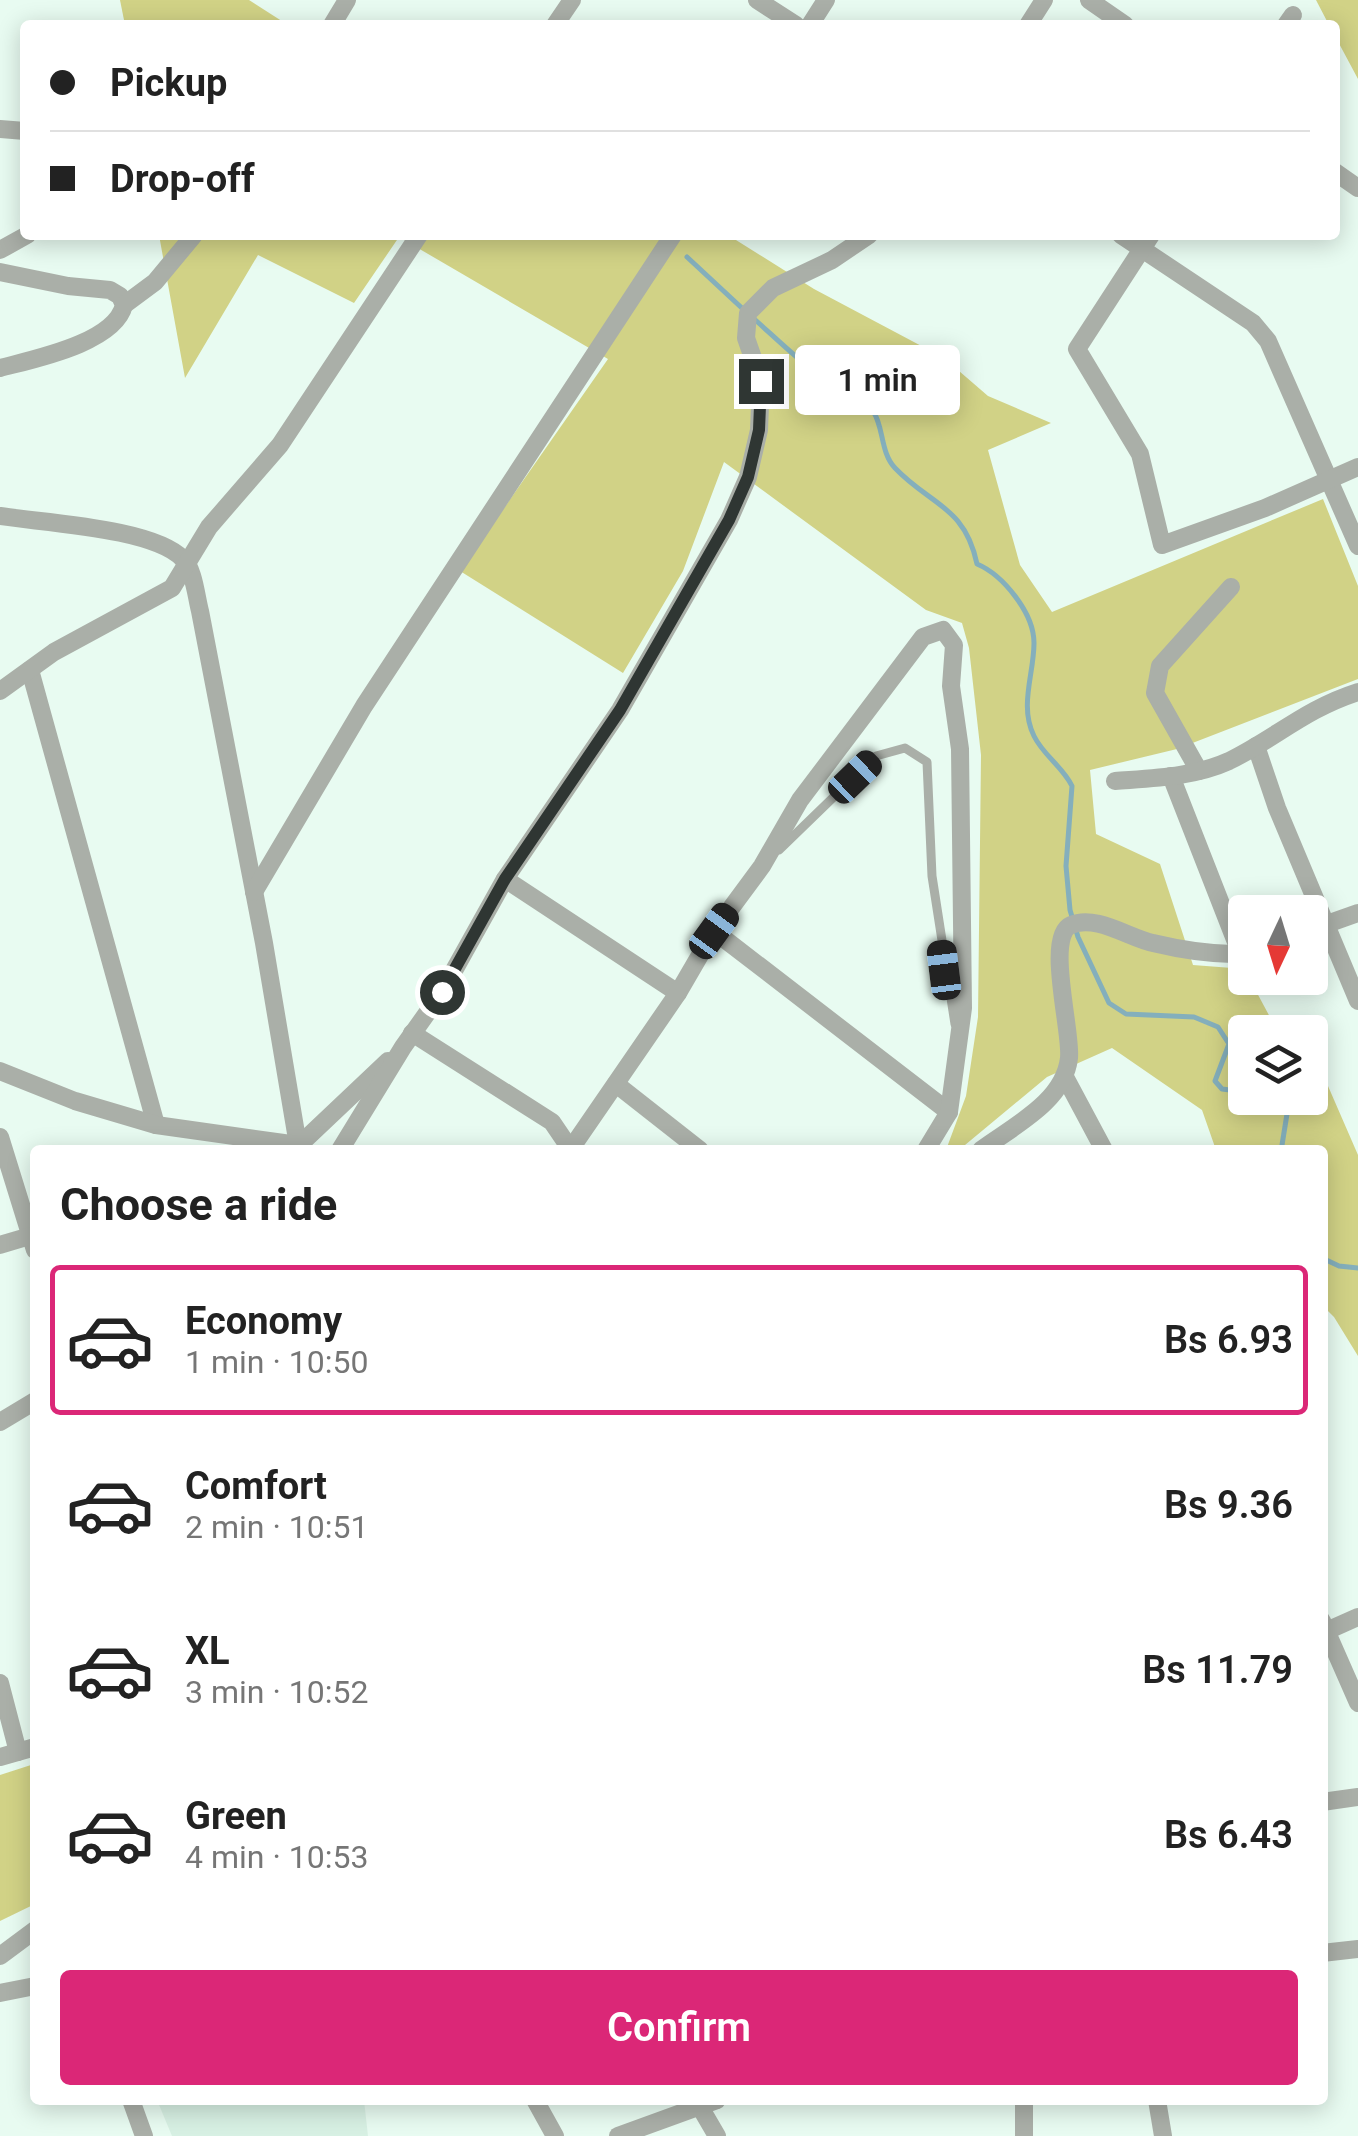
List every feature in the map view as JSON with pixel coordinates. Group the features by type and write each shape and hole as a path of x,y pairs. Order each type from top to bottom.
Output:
{"street":[{"path":"757,0 788,20"},
{"path":"1089,0 1118,20"},
{"path":"124,304 155,282 190,240"},
{"path":"0,691 54,652 172,588 208,528 280,445 416,240"},
{"path":"254,892 373,692 669,240"},
{"path":"343,1145 407,1040 442,992 505,879 620,710 729,520 748,477 759,430 761,381 746,338 748,313 773,288 832,260 862,240"},
{"path":"1358,467 1329,478 1265,508 1162,545 1140,454 1078,349 1146,242 1253,323 1268,341 1329,478 1358,546"},
{"path":"0,272 110,290 124,304 122,314 86,340 49,356 0,368"},
{"path":"0,516 162,542 186,561 200,611 254,892 296,1145"},
{"path":"1199,771 1155,693 1160,666 1231,587"},
{"path":"574,1145 678,993 714,931 762,866 800,800 923,637 943,630 954,645 951,686 960,749 963,1008 949,1112 929,1145"},
{"path":"30,670 156,1125"},
{"path":"1115,781 1171,776 1226,763 1312,709 1358,692"},
{"path":"1256,746 1307,895"},
{"path":"1171,776 1228,917"},
{"path":"505,879 678,993"},
{"path":"1328,923 1358,912"},
{"path":"988,1145 1056,1094 1065,1077 1070,1036 1059,950 1062,934 1071,925 1091,923 1150,943 1228,952"},
{"path":"714,931 949,1112"},
{"path":"1328,946 1358,1001"},
{"path":"298,1145 407,1040"},
{"path":"407,1040 552,1122 568,1145"},
{"path":"0,1070 76,1101 156,1125 283,1145"},
{"path":"1065,1077 1101,1145"},
{"path":"616,1084 694,1145"},
{"path":"0,1137 30,1233"},
{"path":"0,1245 30,1243"},
{"path":"0,1422 30,1404"},
{"path":"1328,1628 1358,1617"},
{"path":"1328,1638 1358,1703"},
{"path":"0,1682 18,1752"},
{"path":"1328,1801 1358,1797"},
{"path":"0,1956 30,1934"},
{"path":"1328,1952 1358,1948"},
{"path":"0,1992 30,1987"},
{"path":"133,2105 144,2136"},
{"path":"538,2105 555,2136"},
{"path":"618,2136 696,2105"},
{"path":"705,2105 717,2136"},
{"path":"1024,2105 1024,2136"},
{"path":"1158,2105 1163,2136"}],"lane":[{"path":"762,866 876,756 906,748 926,762 932,876 958,1042"}],"shaded area":[{"path":"159,2105 365,2105 368,2136 172,2136"}],"green space":[{"path":"120,0 249,0 280,20 124,20"},
{"path":"1316,0 1358,0 1358,79 1340,45 1340,20 1326,20"},
{"path":"160,240 397,240 354,303 258,255 185,378"},
{"path":"404,240 736,240 814,289 944,358 988,396 1051,423 988,450 1020,565 1052,612 1323,499 1358,586 1358,679 1177,749 1090,770 1096,834 1160,864 1193,965 1228,968 1228,995 1258,995 1269,1015 1228,1015 1228,1115 1328,1115 1328,1086 1358,1155 1358,1356 1328,1311 1328,1145 1214,1145 1202,1110 1112,1048 1047,1077 965,1145 948,1145 966,1096 978,1017 981,755 969,648 962,623 926,610 724,462 683,571 623,673 460,571 608,359"},
{"path":"30,1765 30,1906 0,1921 0,1775"}],"waterway":[{"path":"687,257 744,310"},
{"path":"752,317 813,371 869,406 890,462 955,518 977,564 997,577 1023,608 1034,643 1027,702 1030,725 1038,743 1072,786 1066,866 1070,910 1078,937 1109,1003 1126,1014 1194,1017 1218,1027 1228,1042"},
{"path":"1228,1047 1215,1081 1228,1090"},
{"path":"1282,1145 1287,1115"},
{"path":"1328,1261 1358,1268"}],"route":[{"path":"442,992 505,879 620,710 729,520 748,477 759,430 761,381"}]}
